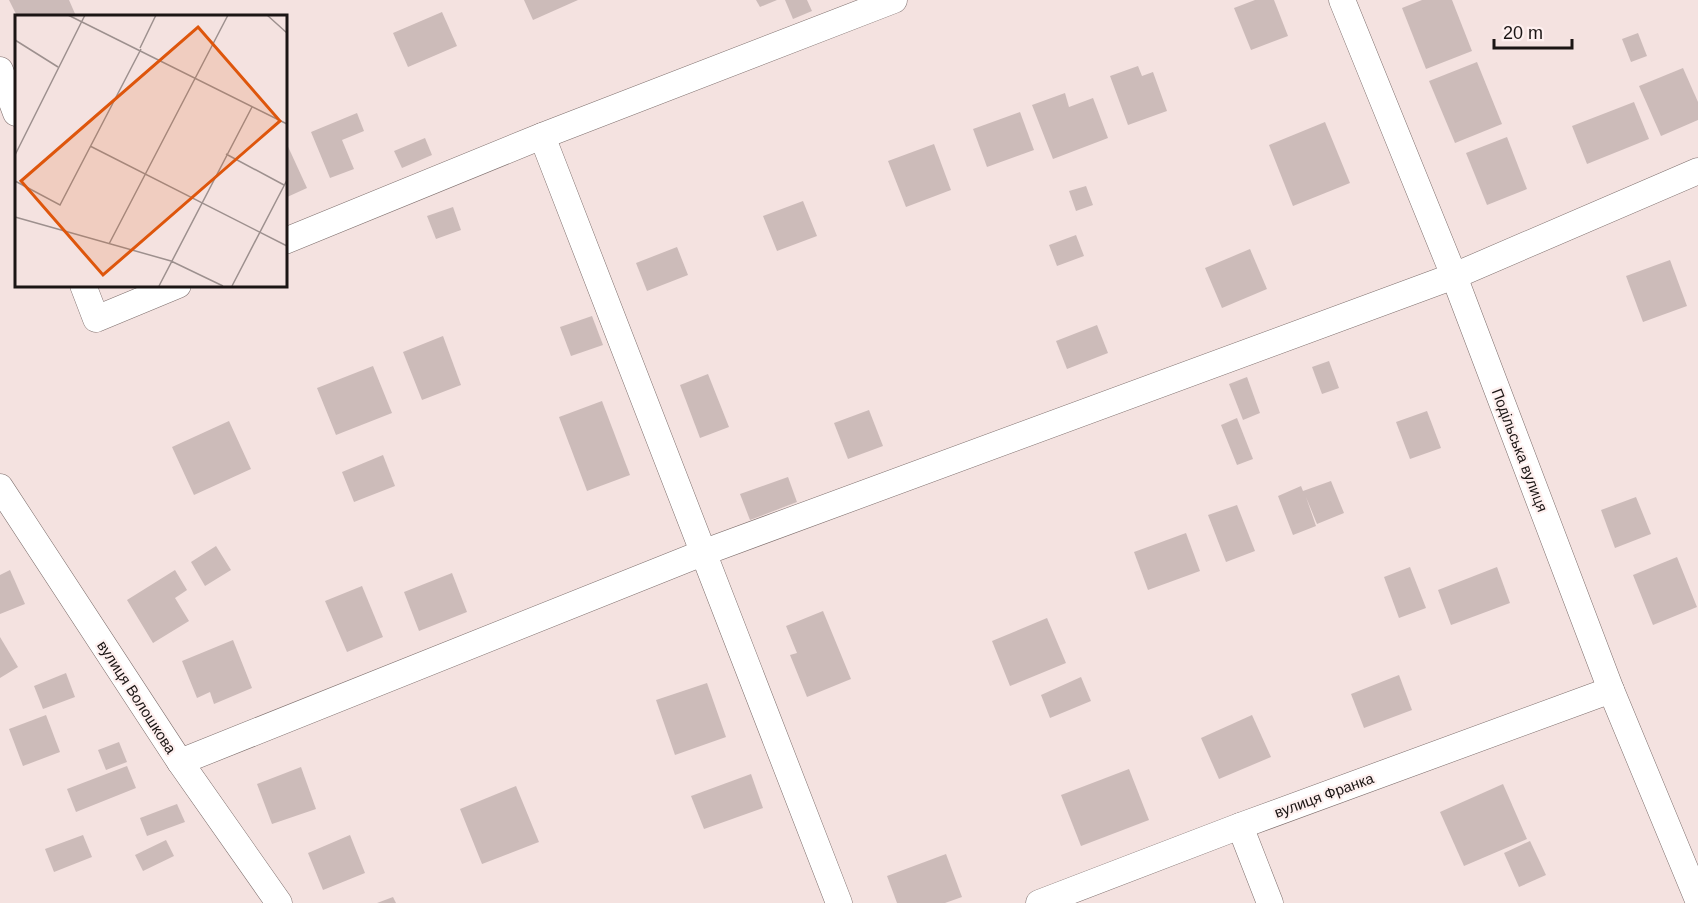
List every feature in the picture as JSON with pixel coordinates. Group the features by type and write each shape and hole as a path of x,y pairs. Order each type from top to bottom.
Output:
{"street":[{"path":"286,241 542,136 894,0"},
{"name":"Подільська вулиця","path":"1342,0 1454,276 1611,690 1698,900"},
{"path":"0,70 15,110"},
{"path":"542,136 839,903"},
{"path":"180,762 705,552 1454,276 1698,171"},
{"path":"83,286 96,319 176,286"},
{"name":"вулиця Волошкова","path":"0,487 180,762 279,903"},
{"name":"вулиця Франка","path":"1039,903 1240,826 1611,690"},
{"path":"1240,826 1270,903"}],"building":[{"path":"9,0 69,0 76,15 16,15"},
{"path":"524,0 578,0 533,20"},
{"path":"756,0 777,0 760,7"},
{"path":"785,0 807,0 812,11 793,19"},
{"path":"1255,0 1274,0 1288,36 1251,50 1234,8"},
{"path":"1422,0 1452,0 1472,51 1426,69 1402,8"},
{"path":"442,12 457,46 408,67 393,33"},
{"path":"1638,33 1647,56 1631,62 1622,39"},
{"path":"1477,62 1502,124 1455,143 1429,81"},
{"path":"1138,66 1142,76 1153,72 1167,111 1128,125 1110,76"},
{"path":"1683,68 1698,102 1698,120 1661,136 1639,86"},
{"path":"1065,93 1069,107 1093,98 1108,138 1053,159 1032,105"},
{"path":"1634,102 1649,139 1587,164 1572,126"},
{"path":"1020,112 1034,150 987,167 973,129"},
{"path":"357,113 364,131 342,140 354,169 330,178 311,132"},
{"path":"1325,122 1350,183 1293,206 1269,145"},
{"path":"1507,137 1527,189 1487,205 1466,153"},
{"path":"425,138 432,155 402,168 394,151"},
{"path":"286,142 307,188 286,198"},
{"path":"934,144 951,190 906,207 888,161"},
{"path":"1086,186 1093,205 1076,211 1069,191"},
{"path":"803,201 817,236 777,251 763,216"},
{"path":"453,207 461,230 436,239 427,216"},
{"path":"1076,235 1084,256 1057,266 1049,245"},
{"path":"677,247 688,275 647,291 636,263"},
{"path":"1250,249 1267,289 1222,308 1205,268"},
{"path":"1670,260 1687,306 1643,322 1626,276"},
{"path":"592,316 603,345 571,356 560,327"},
{"path":"1097,325 1108,353 1067,369 1056,341"},
{"path":"443,336 461,385 422,400 403,352"},
{"path":"1329,361 1339,388 1322,394 1312,367"},
{"path":"373,366 392,413 336,435 317,388"},
{"path":"708,374 729,427 700,438 680,385"},
{"path":"1247,377 1260,413 1243,420 1229,384"},
{"path":"602,401 630,475 587,491 559,417"},
{"path":"869,410 883,446 848,459 834,423"},
{"path":"1427,411 1441,448 1410,459 1396,422"},
{"path":"1237,418 1253,459 1237,465 1221,425"},
{"path":"229,421 251,469 194,495 172,447"},
{"path":"383,455 395,486 354,502 342,472"},
{"path":"788,477 797,502 750,520 740,494"},
{"path":"1331,481 1344,513 1317,524 1306,497 1316,526 1293,535 1278,496 1301,486 1303,491"},
{"path":"1636,497 1651,534 1615,548 1601,510"},
{"path":"1237,505 1255,551 1226,562 1208,515"},
{"path":"1186,533 1200,571 1148,590 1134,552"},
{"path":"216,546 231,570 205,586 191,562"},
{"path":"1677,557 1697,607 1653,625 1633,575"},
{"path":"1410,567 1426,608 1399,618 1384,577"},
{"path":"1497,567 1510,603 1451,625 1438,590"},
{"path":"10,570 25,604 0,614 0,575"},
{"path":"175,570 187,590 175,598 189,621 153,643 127,600"},
{"path":"452,573 467,612 419,631 404,592"},
{"path":"362,586 383,637 347,652 325,601"},
{"path":"823,611 851,679 807,697 790,655 797,653 786,626"},
{"path":"1047,618 1066,663 1010,686 992,641"},
{"path":"0,637 18,667 0,678"},
{"path":"233,640 252,688 214,704 210,692 197,698 182,661"},
{"path":"66,673 75,697 43,709 34,686"},
{"path":"1399,675 1412,710 1364,728 1351,694"},
{"path":"1081,677 1091,701 1050,718 1041,695"},
{"path":"707,683 726,737 675,755 656,700"},
{"path":"46,715 60,752 23,766 9,729"},
{"path":"1252,715 1271,757 1219,779 1201,738"},
{"path":"119,742 127,762 106,770 98,750"},
{"path":"127,766 136,788 76,812 67,789"},
{"path":"301,767 316,809 272,824 257,784"},
{"path":"1129,769 1149,820 1081,846 1061,795"},
{"path":"751,774 763,808 704,829 691,796"},
{"path":"1503,784 1527,839 1464,866 1440,812"},
{"path":"516,786 539,842 482,864 460,809"},
{"path":"177,804 185,822 147,836 140,818"},
{"path":"83,835 92,857 54,872 45,849"},
{"path":"350,835 365,873 323,890 308,853"},
{"path":"166,840 174,856 143,871 135,855"},
{"path":"1530,841 1546,875 1519,887 1504,853"},
{"path":"946,854 962,897 945,903 897,903 887,876"},
{"path":"393,897 396,903 377,903"}]}
